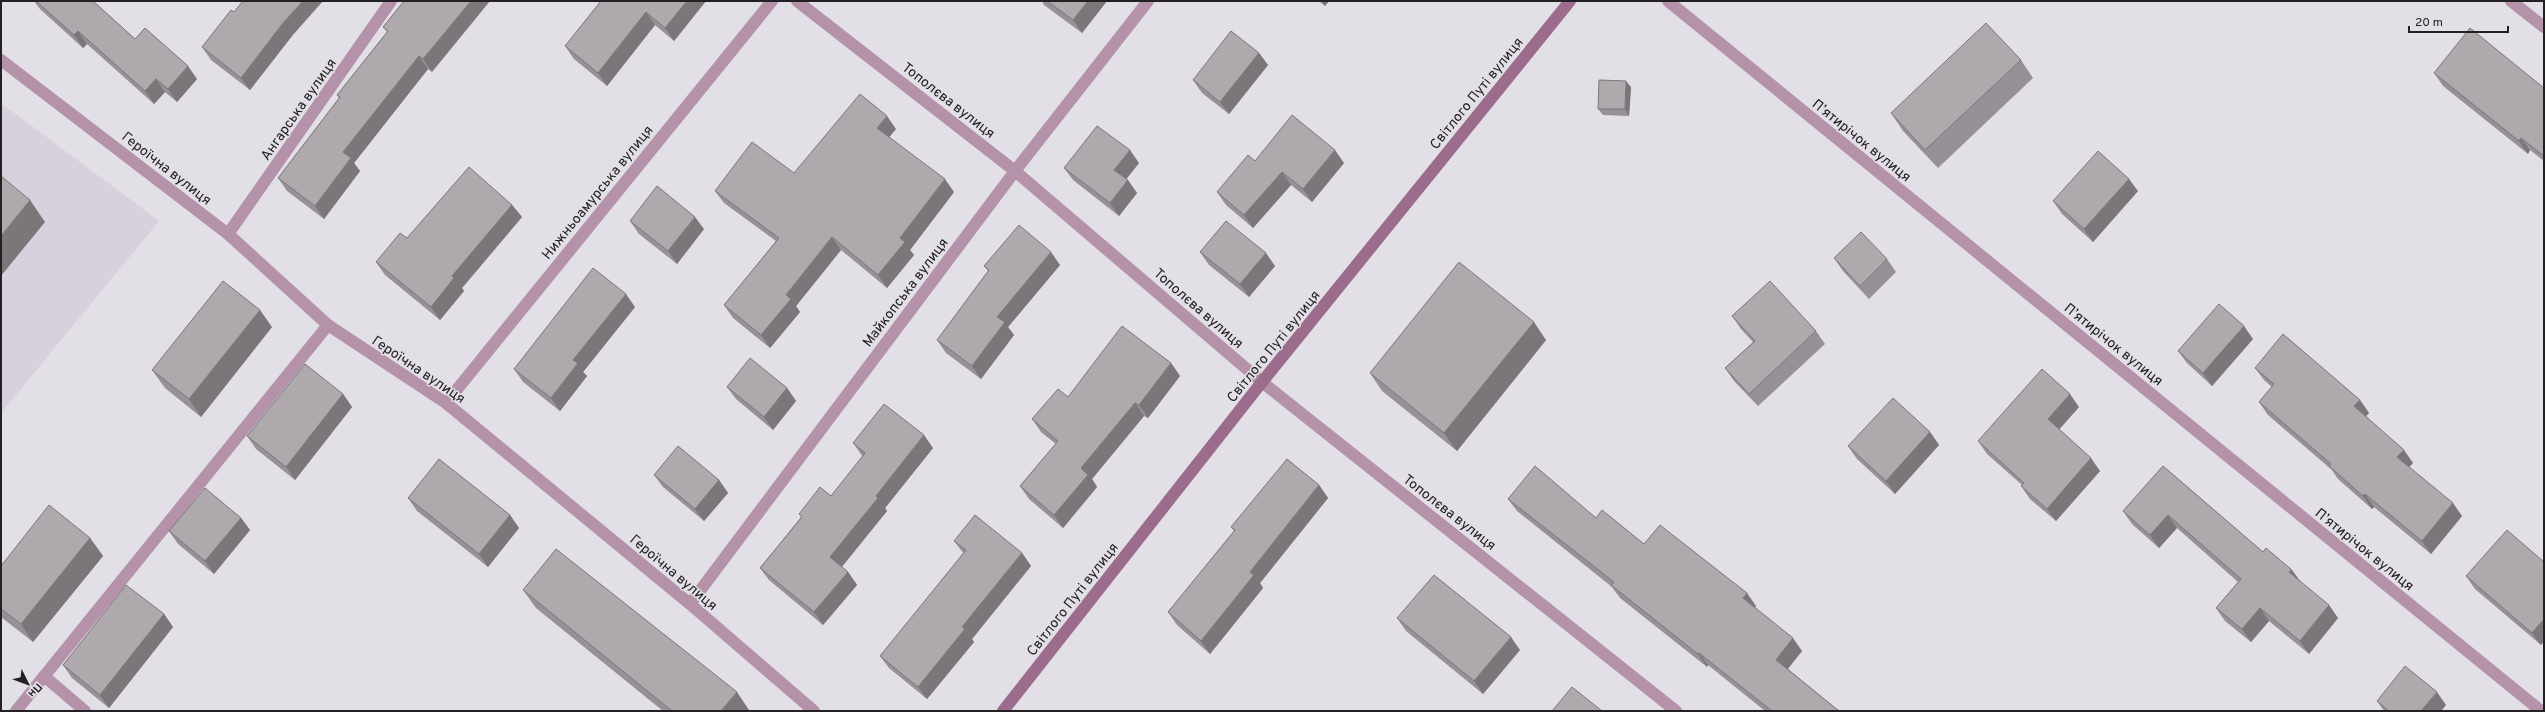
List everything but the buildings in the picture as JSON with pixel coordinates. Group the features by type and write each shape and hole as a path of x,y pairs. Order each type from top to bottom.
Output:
{"main road":[{"name":"Світлого Путі вулиця","path":"1003,711 1262,382 1570,1"}],"street":[{"name":"Ангарська вулиця","path":"228,234 391,1"},
{"name":"Нижньоамурська вулиця","path":"446,402 772,1"},
{"name":"Тополєва вулиця","path":"797,1 1015,171 1262,382 1676,711"},
{"name":"Майкопська вулиця","path":"690,604 1015,171 1148,1"},
{"name":"П’ятирічок вулиця","path":"1668,1 2541,711"},
{"path":"2511,1 2544,27"},
{"name":"Героїчна вулиця","path":"1,60 228,234 328,325 446,402 690,604 814,711"},
{"path":"16,711 328,325"},
{"path":"44,676 85,711"}],"shaded area":[{"path":"1,103 159,221 1,413"}]}
